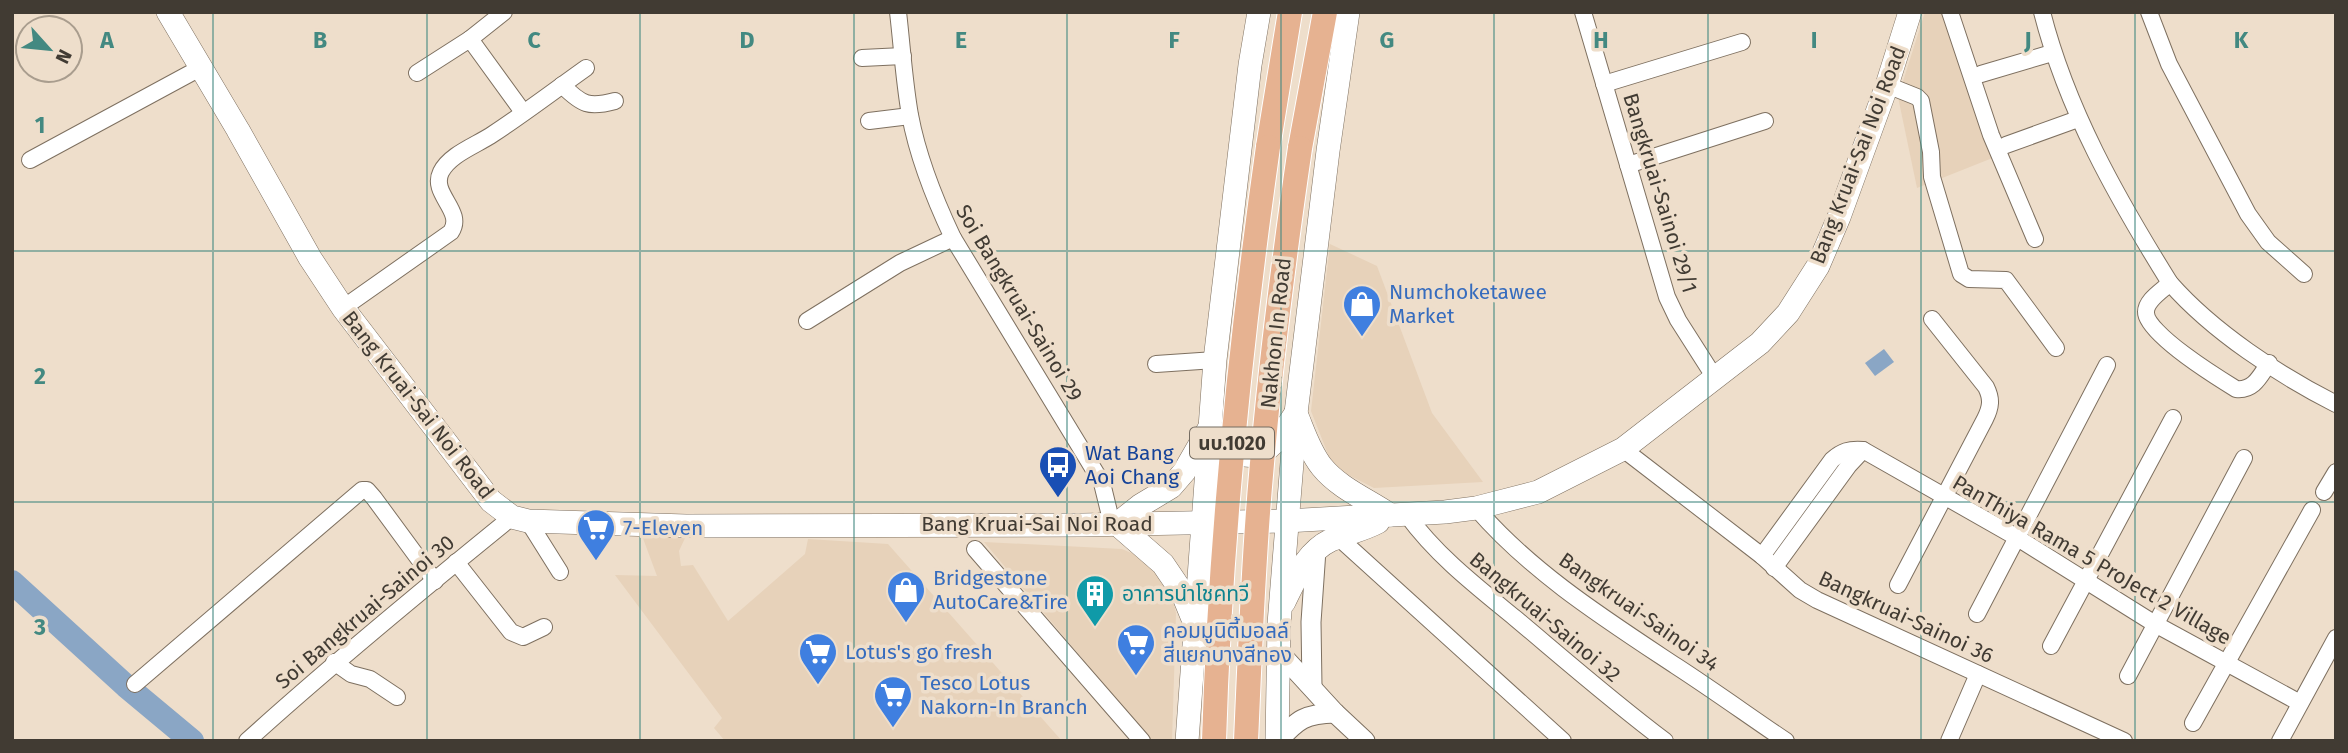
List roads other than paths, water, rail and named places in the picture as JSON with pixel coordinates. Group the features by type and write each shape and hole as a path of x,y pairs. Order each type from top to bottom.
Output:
{"main road":[{"name":"Bang Kruai-Sai Noi Road","path":"167,12 202,67 310,258 343,309 491,501 520,519 686,526 1286,521 1476,508 1538,492 1623,449 1776,327 1804,291 1839,217 1887,85 1910,12"},
{"name":"นบ.1020","path":"1187,741 1215,360 1259,12"},
{"name":"Nakhon In Road","path":"1214,741 1227,493 1245,312 1290,12"},
{"name":"Nakhon In Road","path":"1246,741 1261,476 1282,280 1300,148 1325,12"},
{"name":"Nakhon In Road","path":"1278,741 1279,617 1296,413 1324,178 1348,12"},
{"path":"1195,625 1182,592 1163,564 1114,524 1175,483 1210,427 1227,448 1238,454 1251,456 1263,453 1274,445 1296,413"},
{"path":"1296,413 1308,443 1323,469 1335,480 1399,515"},
{"path":"1195,625 1210,594 1220,583 1247,585 1258,593 1279,617 1299,572 1316,550 1338,537 1399,515"}],"street":[{"path":"417,73 470,39 504,12"},
{"name":"Soi Bangkruai-Sainoi 29","path":"898,12 910,116 922,164 953,237 1102,483 1114,524"},
{"name":"Bangkruai-Sainoi 29/1","path":"1583,12 1667,297 1678,320 1716,377"},
{"path":"1950,12 1991,135 2035,239"},
{"path":"2042,12 2053,53 2078,119 2170,283 2210,323 2269,363 2334,399"},
{"path":"2149,12 2169,64 2248,214 2269,242 2304,274"},
{"path":"470,39 523,112"},
{"path":"1605,84 1742,42"},
{"path":"1981,74 2053,53"},
{"path":"862,58 903,56"},
{"path":"30,160 202,67"},
{"path":"343,309 451,232 455,226 455,218 440,190 438,179 450,161 494,134 586,68"},
{"path":"562,85 584,103 594,106 615,101"},
{"path":"1887,85 1917,96 1921,102 1931,152 1932,177 1961,274 1969,279 2006,280 2056,348"},
{"path":"869,121 910,116"},
{"path":"2006,145 2078,119"},
{"path":"1628,165 1765,121"},
{"path":"807,321 900,263 953,237"},
{"path":"2170,283 2150,302 2146,310 2147,318 2162,336 2236,389 2252,387 2269,363"},
{"path":"1898,585 1990,411 1991,396 1986,387 1932,319"},
{"path":"1156,364 1215,360"},
{"path":"1976,614 2107,365"},
{"path":"2051,646 2173,418"},
{"name":"Bangkruai-Sainoi 36","path":"1623,449 1762,556 1800,590 1817,600 2124,741"},
{"path":"1762,556 1832,460 1841,452 1850,449 1864,450"},
{"path":"1774,568 1849,465 1864,450"},
{"name":"PanThiya Rama 5 ProJect 2 Village","path":"1864,450 2016,537 2155,624 2300,703"},
{"path":"2128,676 2244,458"},
{"path":"2324,492 2336,472"},
{"path":"135,684 362,489 367,490 374,498 435,581"},
{"name":"Bangkruai-Sainoi 34","path":"1476,508 1500,535 1607,621 1786,741"},
{"path":"2193,723 2312,510"},
{"name":"Bangkruai-Sainoi 32","path":"1399,515 1461,574 1587,681 1665,741"},
{"path":"520,519 560,572"},
{"name":"Soi Bangkruai-Sainoi 30","path":"247,741 334,662 456,562 520,519"},
{"path":"1338,537 1563,741"},
{"path":"975,549 1142,741"},
{"path":"1312,687 1311,622 1316,550"},
{"path":"456,562 511,632 523,637 544,627"},
{"path":"2280,741 2336,638"},
{"path":"1279,652 1335,713 1366,741"},
{"path":"334,662 351,674 370,679 397,697"},
{"path":"1949,741 1978,674"},
{"path":"1278,741 1300,719 1308,715 1335,713"}],"water":[{"path":"1884,349 1894,362 1875,376 1865,363"}],"waterway":[{"path":"12,582 126,686 192,741"}],"place":[{"name":"Numchoketawee Market","path":"1362,338"},
{"name":"Wat Bang Aoi Chang","path":"1058,499"},
{"name":"7-Eleven","path":"596,562"},
{"name":"Bridgestone AutoCare&Tire","path":"906,624"},
{"name":"อาคารนำโชคทวี","path":"1095,628"},
{"name":"คอมมูนิตี้มอลล์ สี่แยกบางสีทอง","path":"1136,677"},
{"name":"Lotus's go fresh","path":"818,686"},
{"name":"Tesco Lotus Nakorn-In Branch","path":"893,729"}]}
